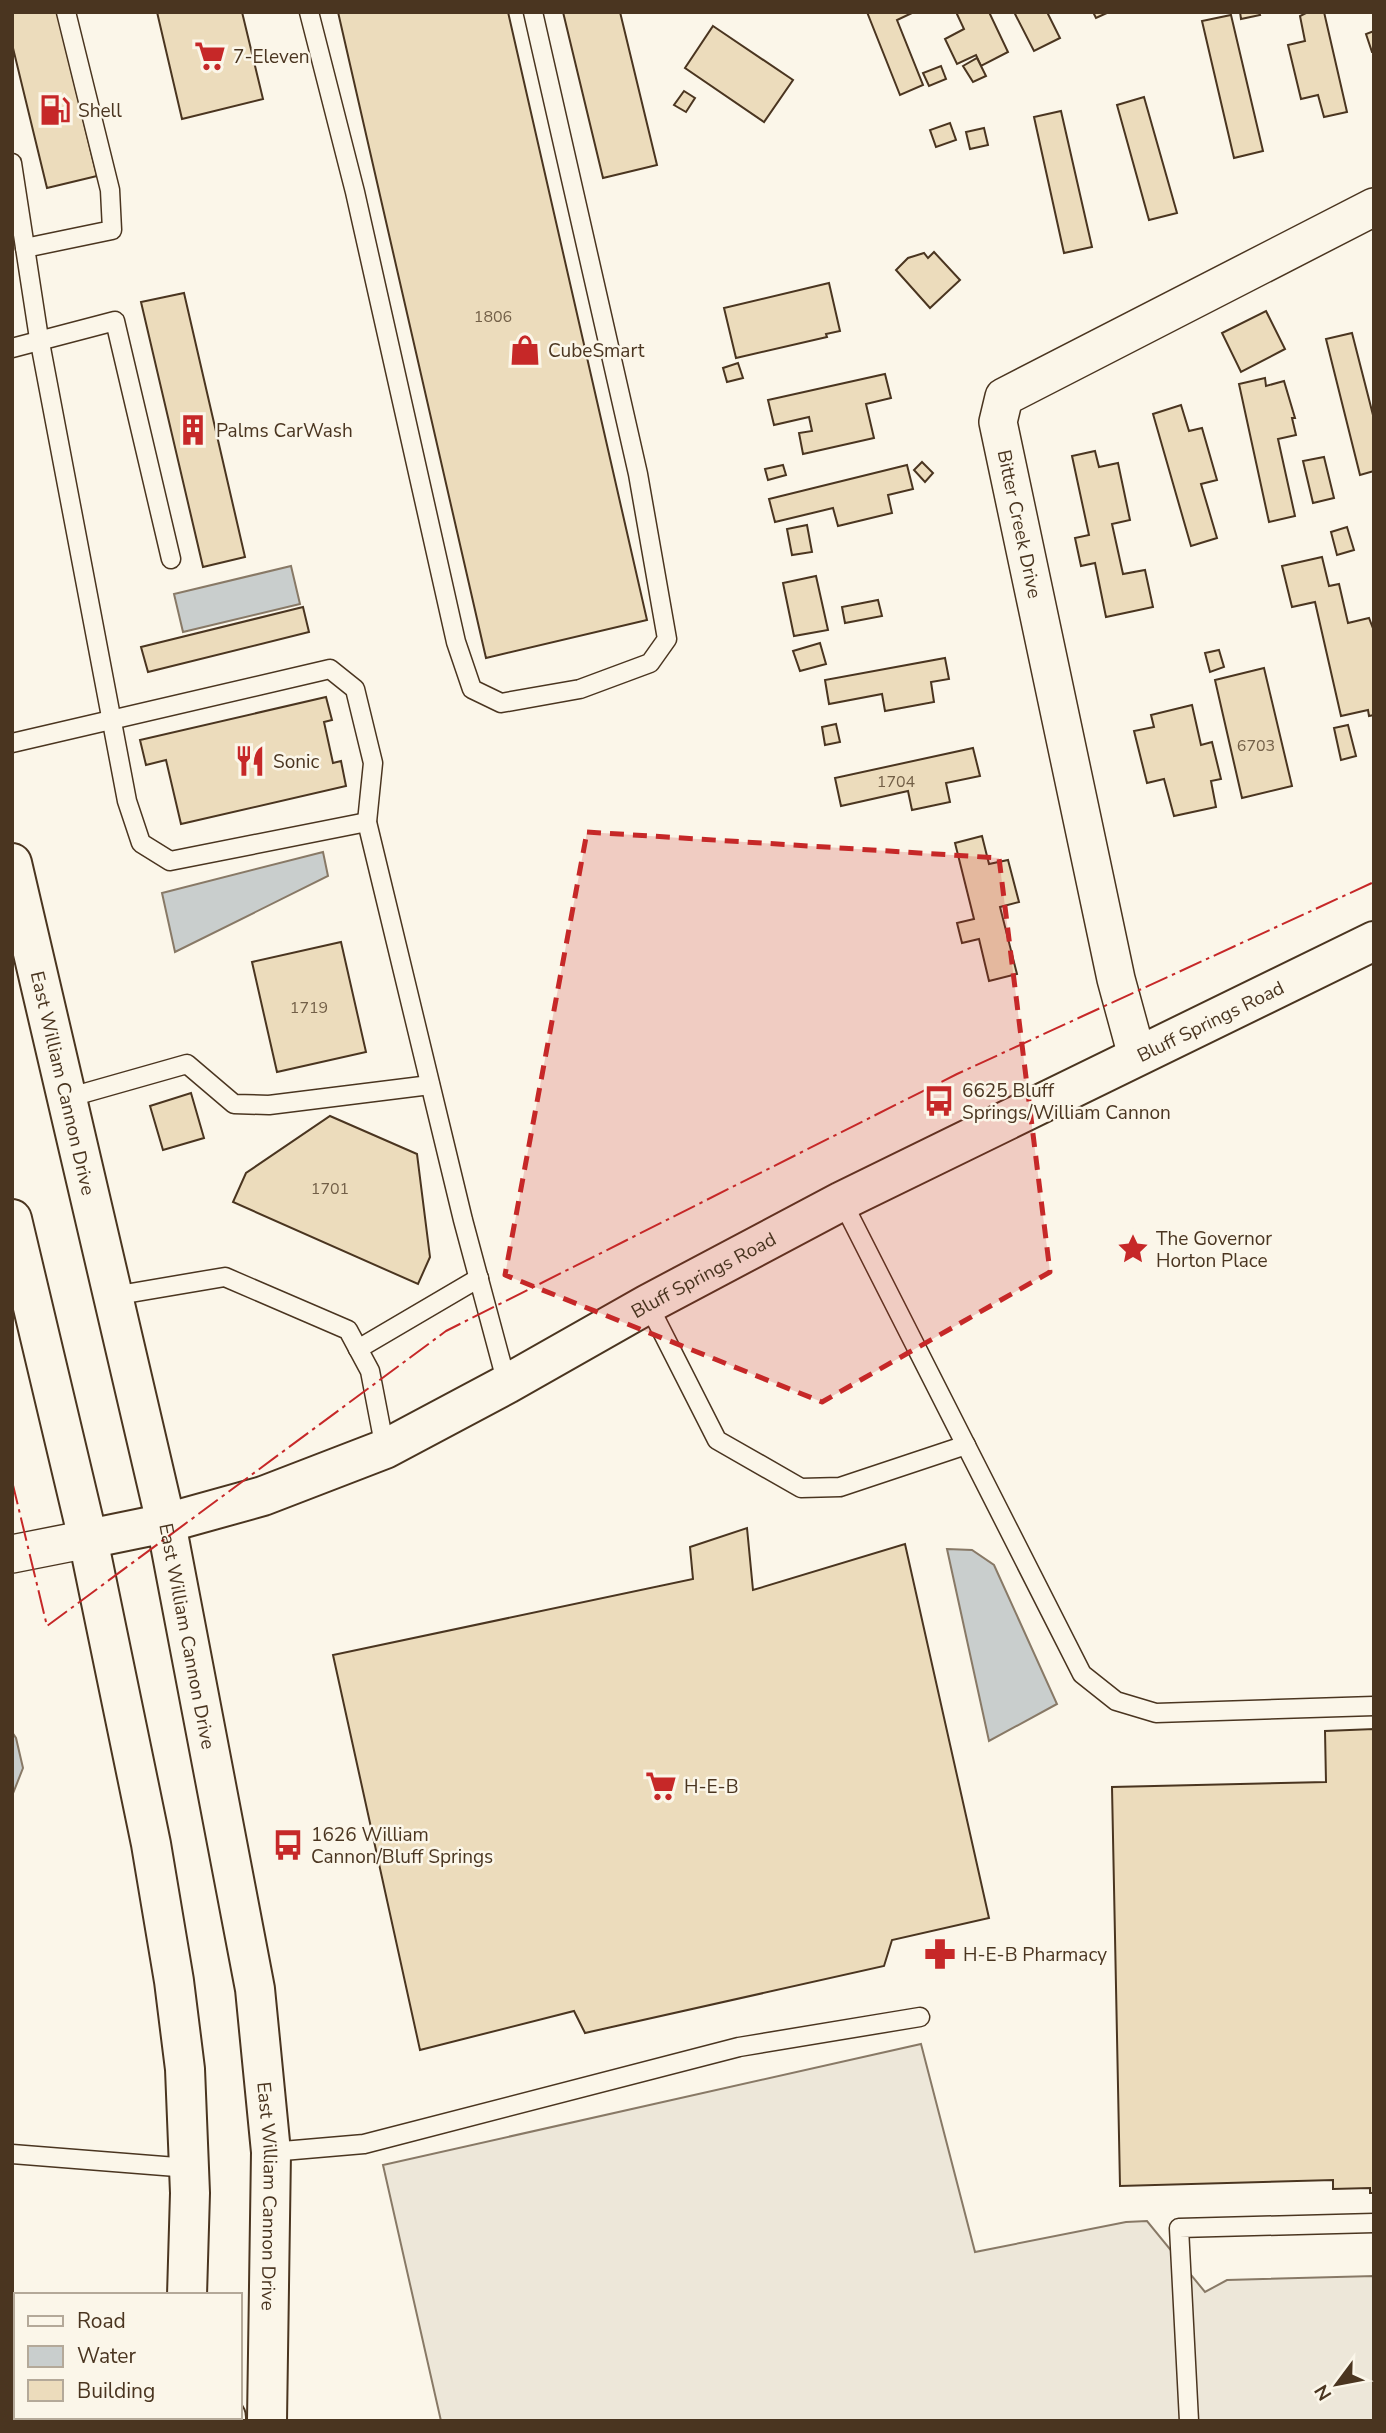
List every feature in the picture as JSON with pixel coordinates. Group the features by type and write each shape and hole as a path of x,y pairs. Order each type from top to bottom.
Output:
{"main road":[{"name":"East William Cannon Drive","path":"12,863 166,1523 255,1989 271,2152 267,2421"},
{"name":"Bluff Springs Road","path":"88,1539 166,1523 263,1496 384,1449 842,1201 1374,941"},
{"path":"12,1219 88,1539 150,1844 174,1980 185,2069 187,2293"},
{"path":"188,2248 215,2293"}],"street":[{"name":"Bitter Creek Drive","path":"1137,1056 1116,979 998,422 1004,397 1374,207"},
{"name":"Bluff Springs Road","path":"12,1554 88,1539"}],"lane":[{"path":"25,248 113,230 110,190 66,12"},
{"path":"309,12 355,192 456,642 472,688 501,703 580,689 650,663 667,639 638,474 533,12"},
{"path":"12,163 40,341 127,802 141,843 170,861 367,822"},
{"path":"12,348 115,321 171,559"},
{"path":"12,743 330,669 355,689 373,763 367,822 430,1085 507,1384"},
{"path":"67,1098 187,1064 234,1104 269,1105 430,1085"},
{"path":"842,1201 1082,1674 1116,1701 1156,1713 1374,1706"},
{"path":"113,1296 225,1277 348,1330 370,1371 384,1449"},
{"path":"358,1349 479,1278"},
{"path":"648,1304 716,1440 801,1488 840,1487 966,1445"},
{"path":"271,2152 365,2144 739,2047 920,2017"},
{"path":"12,2154 188,2168"},
{"path":"1189,2421 1180,2228 1374,2223"}],"highlighted area":[{"path":"587,832 999,858 1050,1272 822,1402 505,1275"}],"shaded area":[{"path":"921,2044 975,2252 1126,2222 1147,2221 1205,2292 1227,2280 1374,2276 1374,2421 441,2421 383,2165"}],"water":[{"path":"291,566 300,604 183,632 174,594"},
{"path":"323,852 328,876 175,952 162,893"},
{"path":"947,1549 972,1550 994,1565 1057,1704 989,1741"},
{"path":"12,1732 23,1768 12,1796"}],"building":[{"name":"Shell","path":"12,12 57,12 97,176 47,188 12,44"},
{"name":"7-Eleven","path":"157,12 242,12 263,99 182,119"},
{"path":"338,12 508,12 647,620 486,658"},
{"path":"563,12 620,12 657,165 603,178"},
{"path":"867,12 914,12 897,20 923,85 900,95"},
{"path":"956,12 989,12 1008,52 981,66 976,55 957,64 945,39 964,29"},
{"path":"1014,12 1047,12 1060,38 1034,51"},
{"path":"1093,12 1109,12 1096,18"},
{"path":"1240,12 1259,12 1260,15 1241,19"},
{"path":"1308,12 1324,12 1347,112 1324,117 1318,95 1301,99 1288,45 1305,41 1300,16"},
{"path":"1231,15 1263,151 1234,158 1202,21"},
{"path":"713,26 793,80 764,122 685,68"},
{"path":"1374,31 1374,52 1372,52 1366,34"},
{"path":"977,58 986,76 973,82 963,66"},
{"path":"941,66 946,79 929,86 923,73"},
{"path":"684,91 695,98 686,112 674,105"},
{"path":"1144,97 1177,213 1149,220 1117,105"},
{"path":"1061,111 1092,247 1064,253 1034,117"},
{"path":"950,123 956,140 936,147 930,130"},
{"path":"984,128 988,145 970,149 966,132"},
{"path":"934,252 960,280 930,308 896,270 908,258 924,253 928,258"},
{"path":"829,283 840,331 826,334 827,337 736,358 724,308"},
{"name":"Palms CarWash","path":"184,293 245,557 203,567 141,302"},
{"path":"1266,311 1285,349 1241,372 1222,333"},
{"path":"1352,333 1374,419 1374,471 1360,475 1326,339"},
{"path":"738,363 743,378 727,382 723,368"},
{"path":"885,374 891,398 866,404 874,438 803,454 799,433 812,431 809,417 774,425 768,400"},
{"path":"1265,378 1266,386 1284,381 1295,418 1292,418 1296,435 1278,439 1295,516 1269,522 1239,384"},
{"path":"1181,405 1189,431 1202,428 1217,480 1201,484 1217,538 1191,546 1153,414"},
{"path":"1095,451 1099,467 1118,463 1130,520 1112,524 1123,574 1145,570 1153,607 1106,617 1095,563 1081,566 1075,538 1089,535 1072,456"},
{"path":"1324,457 1334,498 1313,503 1303,461"},
{"path":"922,462 933,473 925,482 914,470"},
{"path":"783,465 786,475 768,480 765,469"},
{"path":"907,465 913,489 888,495 892,513 838,526 833,508 775,522 769,499"},
{"path":"807,525 812,552 792,555 787,529"},
{"path":"1347,527 1354,550 1337,555 1331,532"},
{"path":"1322,557 1329,586 1339,584 1348,623 1369,618 1374,631 1374,715 1369,716 1368,710 1341,716 1315,602 1292,607 1282,566"},
{"path":"816,576 828,630 794,636 783,583"},
{"path":"878,600 882,616 845,623 842,607"},
{"path":"303,607 309,632 148,672 141,647"},
{"path":"820,643 826,664 800,671 793,651"},
{"path":"1219,650 1224,667 1210,672 1205,653"},
{"path":"945,658 949,679 931,682 934,702 885,711 882,694 829,704 825,680"},
{"path":"1264,668 1292,786 1242,798 1215,680"},
{"name":"Sonic","path":"326,697 332,720 324,722 333,763 341,761 346,786 181,824 166,760 146,765 140,740"},
{"path":"1192,705 1201,745 1212,742 1221,779 1211,781 1216,807 1174,816 1164,779 1147,783 1134,731 1154,727 1151,715"},
{"path":"836,724 840,742 825,745 822,727"},
{"path":"1348,725 1356,756 1341,760 1334,728"},
{"path":"973,748 980,776 946,783 950,802 912,810 908,791 841,806 835,778"},
{"path":"982,836 989,864 1008,860 1019,902 1000,907 1017,974 989,981 979,939 962,943 957,923 974,919 955,843"},
{"path":"341,942 366,1052 277,1072 252,962"},
{"path":"191,1093 204,1138 163,1150 150,1106"},
{"path":"330,1116 417,1154 430,1257 418,1284 233,1202 246,1173"},
{"name":"H-E-B","path":"747,1528 753,1590 905,1544 989,1918 892,1940 884,1966 585,2033 574,2011 420,2050 333,1655 693,1579 690,1547"},
{"path":"1374,1729 1374,2193 1370,2193 1370,2188 1333,2189 1333,2180 1120,2186 1112,1787 1326,1782 1325,1731"}],"power":[{"path":"12,1481 47,1626 446,1331 957,1074 1374,882"}],"place":[{"name":"7-Eleven","path":"210,56"},
{"name":"Shell","path":"55,110"},
{"name":"CubeSmart","path":"525,350"},
{"name":"Palms CarWash","path":"193,430"},
{"name":"Sonic","path":"250,761"},
{"name":"6625 Bluff Springs/William Cannon","path":"939,1101"},
{"name":"The Governor Horton Place","path":"1133,1249"},
{"name":"H-E-B","path":"661,1786"},
{"name":"1626 William Cannon/Bluff Springs","path":"288,1845"},
{"name":"H-E-B Pharmacy","path":"940,1954"}]}
